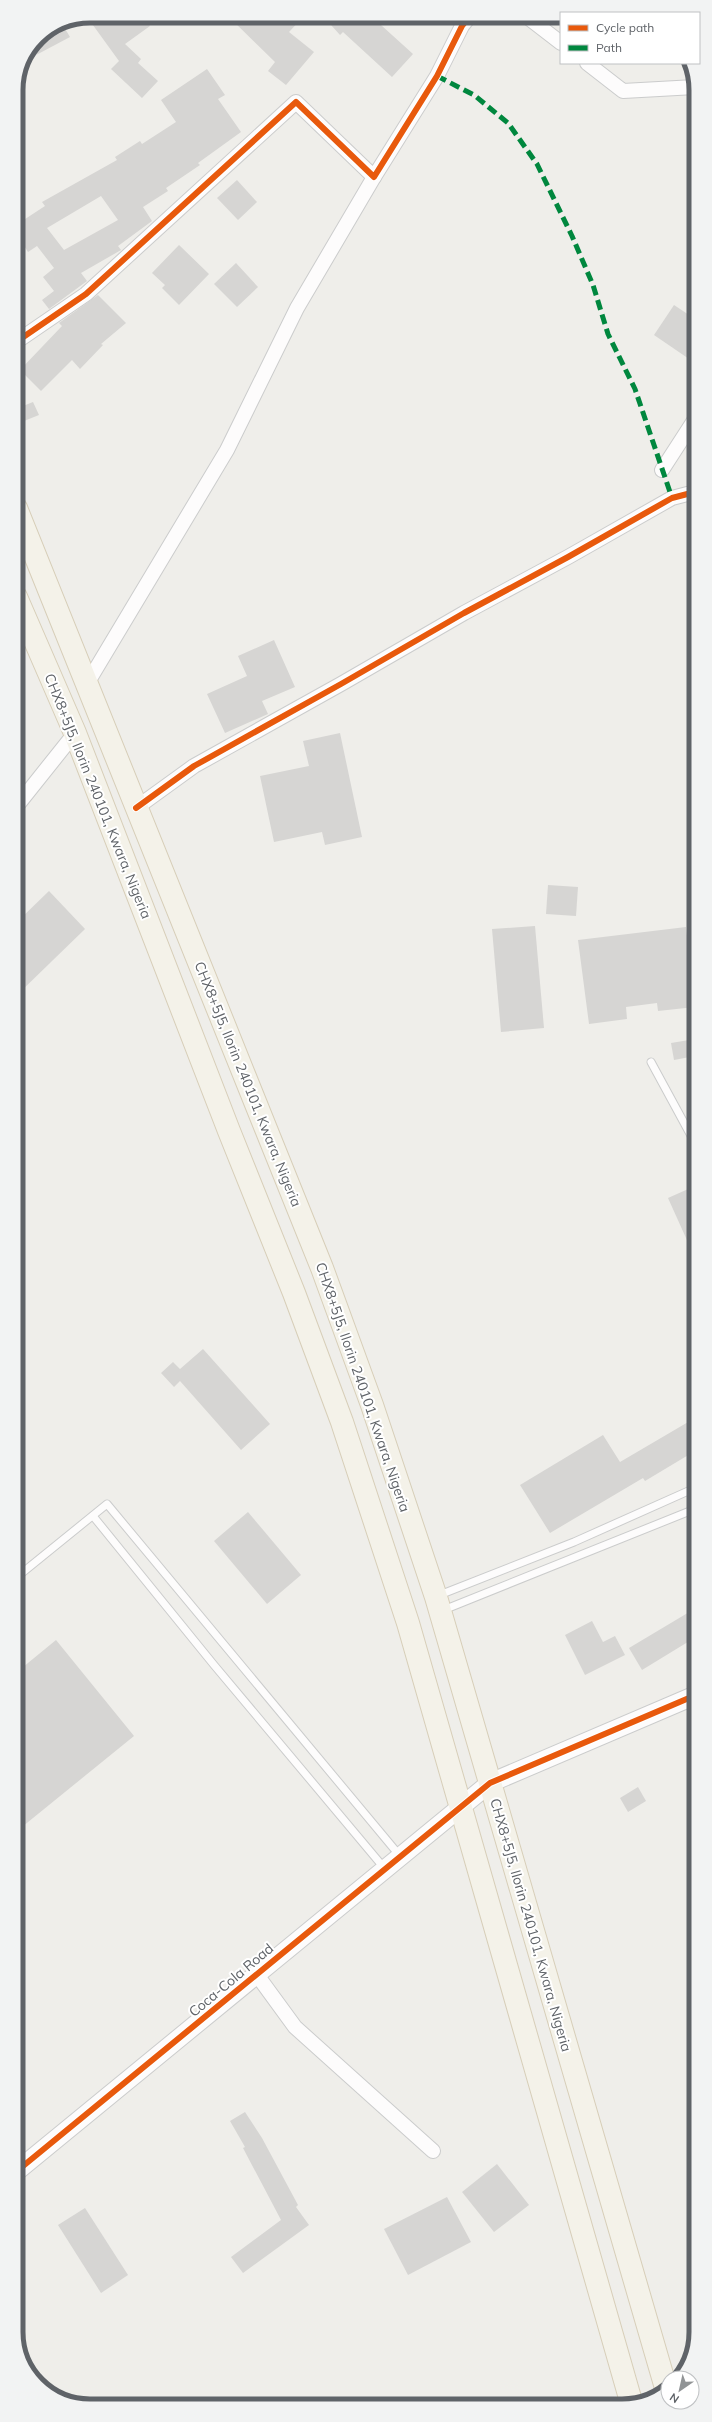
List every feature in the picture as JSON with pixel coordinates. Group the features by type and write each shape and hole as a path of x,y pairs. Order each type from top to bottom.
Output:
{"main road":[{"name":"CHX8+5J5, Ilorin 240101, Kwara, Nigeria","path":"23,525 88,682 136,808 322,1268 372,1404 438,1604 661,2370"},
{"name":"CHX8+5J5, Ilorin 240101, Kwara, Nigeria","path":"23,613 75,733 226,1124 294,1293 342,1422 408,1623 630,2398"}],"street":[{"path":"88,682 227,450 297,308 374,177 437,76 461,23"},
{"path":"535,23 560,42"},
{"path":"588,64 623,91 689,87"},
{"path":"23,337 86,294 296,102 374,177"},
{"path":"662,470 689,428"},
{"path":"136,808 194,766 342,684 464,613 568,557 672,498 689,494"},
{"path":"23,798 75,733"},
{"name":"Coca-Cola Road","path":"23,2166 490,1783 689,1698"},
{"path":"257,1975 295,2028 433,2151"}],"lane":[{"path":"651,1062 689,1132"},
{"path":"438,1604 689,1491"},
{"path":"23,1572 107,1504 400,1857"},
{"path":"438,1604 689,1512"},
{"path":"93,1516 214,1665 385,1869"}],"building":[{"path":"91,23 148,23 150,26 125,44 141,59 138,63 158,81 142,98 111,69 119,61"},
{"path":"235,23 297,23 289,32 314,52 286,85 268,71 275,62"},
{"path":"329,23 379,23 413,54 392,77 343,32 340,35"},
{"path":"64,28 70,37 32,57 43,43 53,34"},
{"path":"207,69 225,95 218,99 241,132 198,163 200,165 166,188 168,191 143,207 152,221 118,246 121,250 81,273 87,281 49,309 42,300 54,291 43,277 54,268 37,246 28,252 23,244 23,220 45,206 42,202 117,160 115,157 140,141 142,144 176,122 161,100","holes":["101,196 118,220 64,250 47,228"]},
{"path":"237,180 257,202 238,220 217,198"},
{"path":"179,245 209,274 179,305 162,288 165,285 152,273"},
{"path":"236,263 258,287 237,307 214,284"},
{"path":"98,295 126,323 101,344 103,345 80,369 72,360 41,391 23,373 23,367 62,326 59,323"},
{"path":"674,305 689,315 689,359 654,335"},
{"path":"33,402 39,415 24,421 23,406"},
{"path":"274,640 295,687 262,701 268,714 225,733 207,694 247,676 238,656"},
{"path":"340,733 362,837 325,845 322,832 274,842 260,776 309,766 303,741"},
{"path":"548,885 578,887 576,916 546,914"},
{"path":"49,891 85,929 23,989 23,916"},
{"path":"535,926 544,1028 501,1032 492,929"},
{"path":"686,927 689,954 689,1008 658,1011 657,1003 626,1007 627,1019 589,1024 578,940"},
{"path":"689,1040 689,1057 674,1060 671,1043"},
{"path":"689,1189 689,1245 668,1198"},
{"path":"203,1349 270,1424 241,1450 180,1381 174,1387 161,1373 173,1362 180,1369"},
{"path":"689,1422 689,1455 645,1481 643,1478 550,1533 520,1485 603,1435 620,1462"},
{"path":"248,1512 301,1575 267,1604 214,1541"},
{"path":"689,1612 689,1641 642,1670 629,1648"},
{"path":"592,1621 603,1642 615,1636 625,1655 585,1675 565,1635"},
{"path":"56,1640 134,1736 23,1826 23,1667"},
{"path":"638,1787 646,1801 628,1812 620,1798"},
{"path":"245,2112 262,2138 298,2205 296,2207 309,2225 243,2273 231,2257 281,2220 243,2148 245,2147 230,2121"},
{"path":"497,2164 529,2205 494,2232 462,2192"},
{"path":"447,2197 471,2242 408,2275 384,2229"},
{"path":"85,2208 128,2275 101,2293 58,2225"}],"marked path":[{"path":"437,76 474,95 508,123 537,164 572,236 593,285 608,334 635,389 672,498"}],"cycle path":[{"path":"23,337 86,294 296,102 374,177 437,76 464,23"},
{"path":"136,808 194,766 464,613 568,557 672,498 689,494"},
{"path":"23,2166 490,1783 689,1698"}]}
